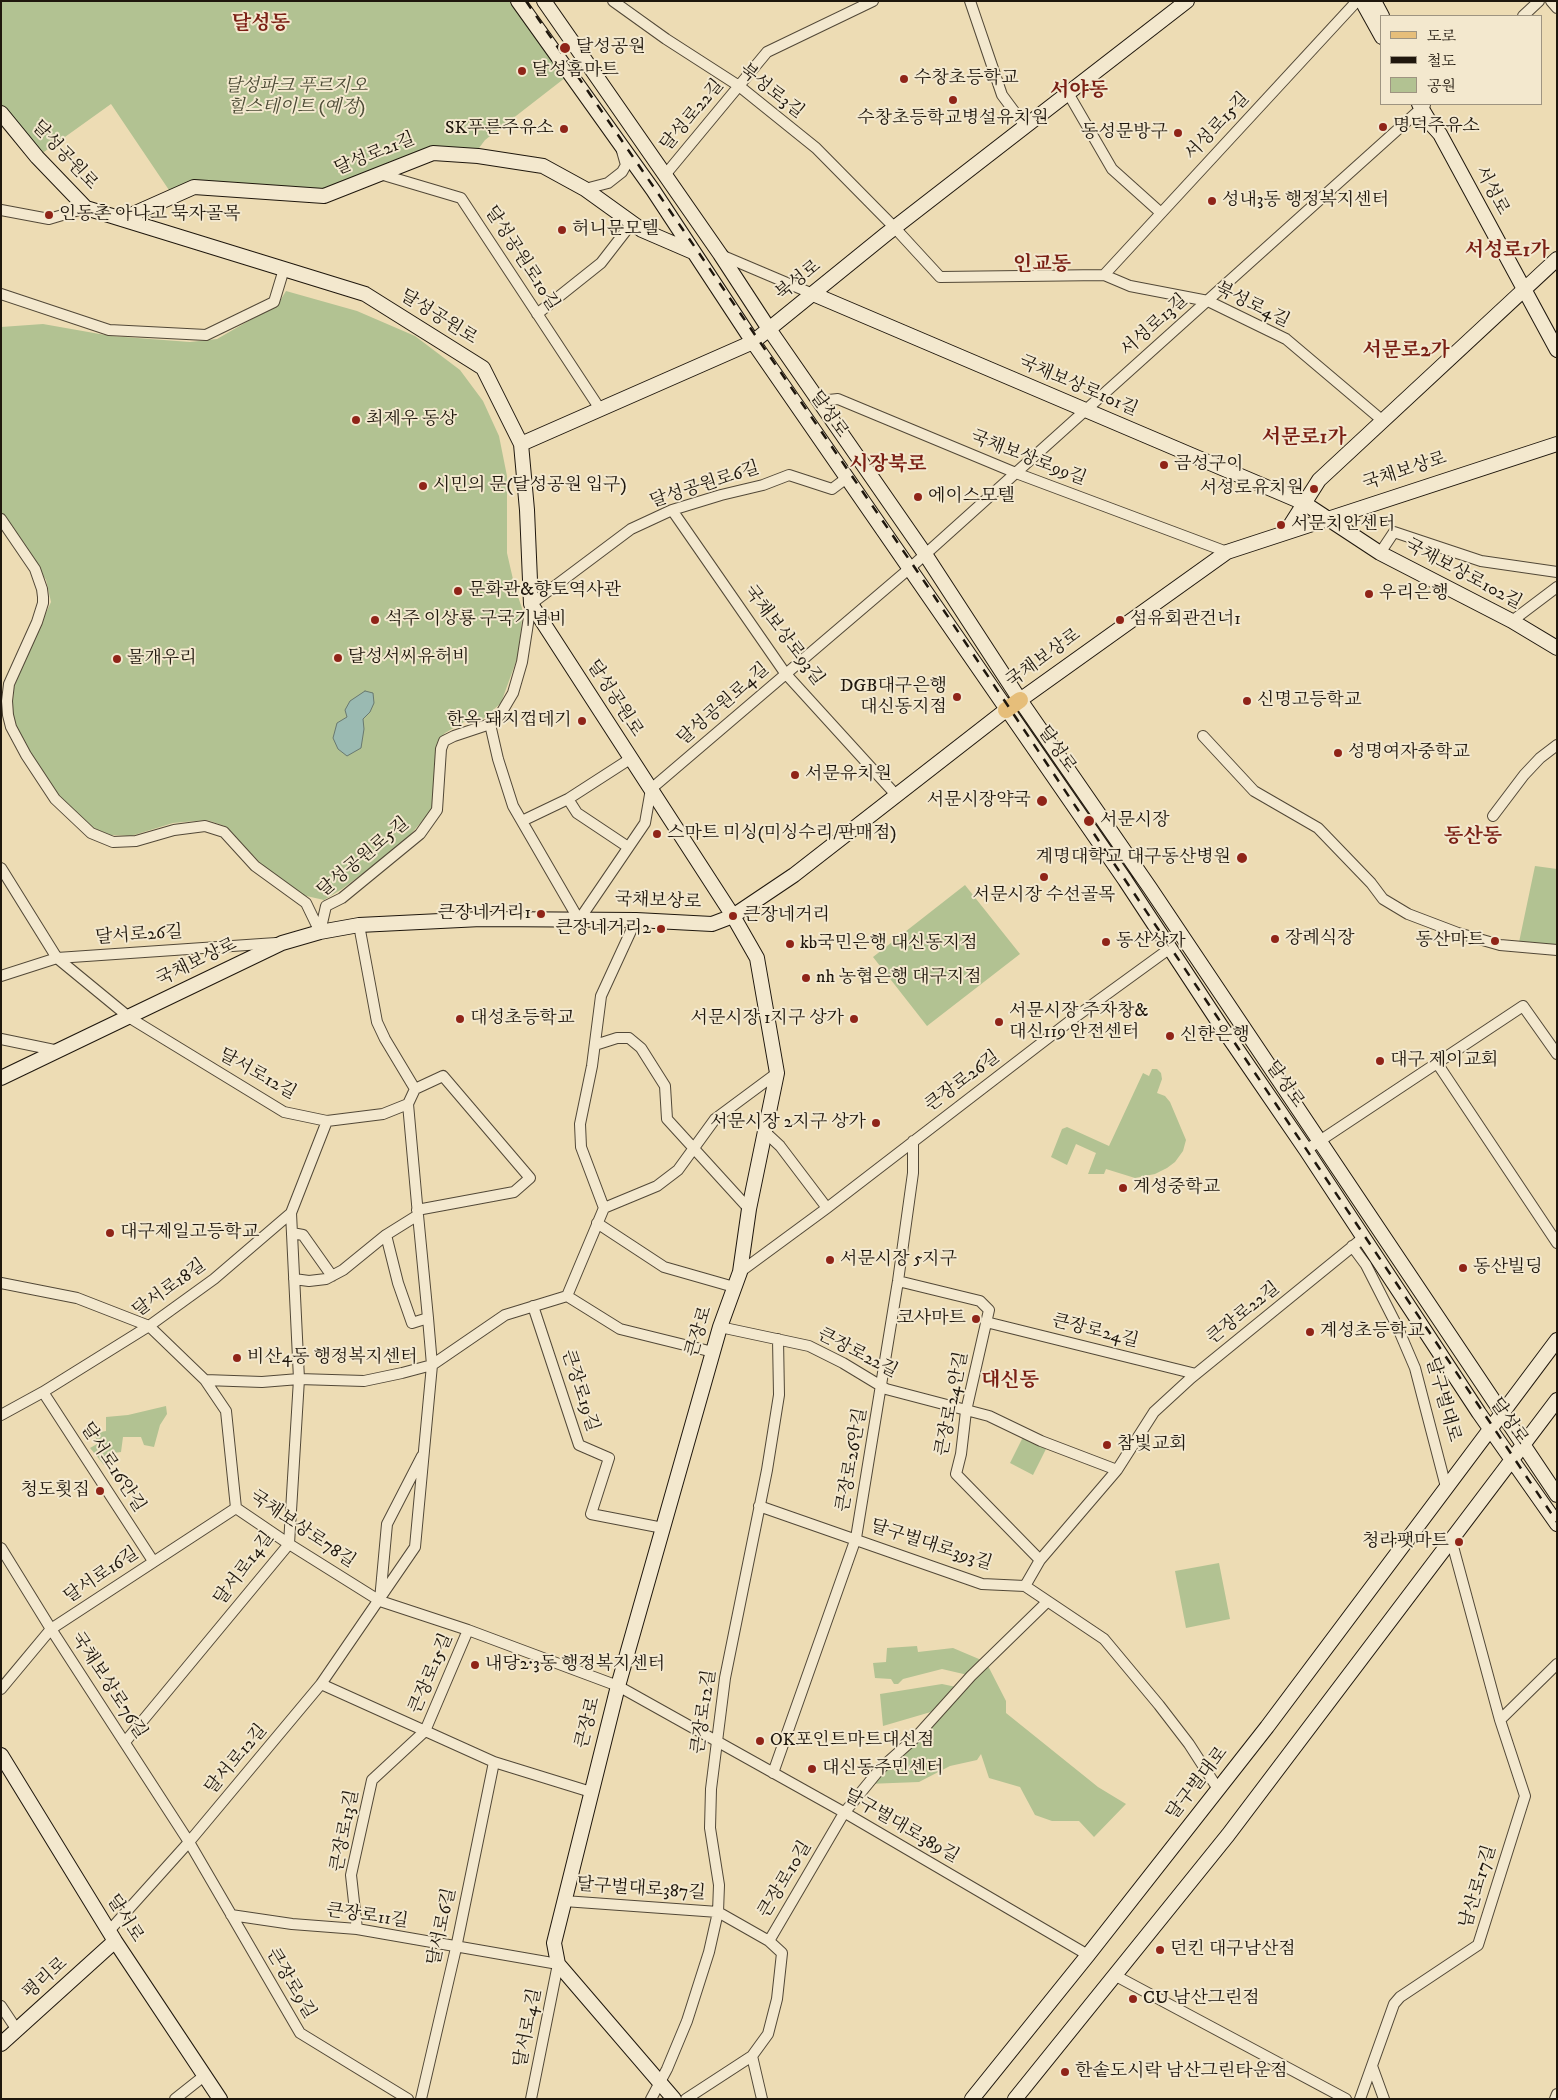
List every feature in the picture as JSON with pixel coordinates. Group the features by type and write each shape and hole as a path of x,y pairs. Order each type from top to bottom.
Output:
{"main road":[{"name":"달성로","path":"518,1 653,190 753,342 1125,880 1169,949 1306,1150 1358,1242 1557,1524"},
{"path":"544,1 720,254 768,330 925,554 1020,700 1150,888 1318,1142 1557,1495"},
{"name":"북성로","path":"521,444 753,342 894,227 1187,1"},
{"path":"1362,1 1380,33"},
{"path":"1374,1 1381,15"},
{"name":"서성로","path":"1424,105 1431,124 1440,134 1523,291 1557,350"},
{"name":"달성공원로","path":"1,113 37,158 86,208 365,294 483,368 521,444 527,510 531,604 733,916"},
{"name":"달성로21길","path":"122,219 194,187 324,196 433,152 478,156 543,166 585,189 642,230 693,252"},
{"path":"1286,532 1319,480 1557,259"},
{"name":"국채보상로101길","path":"813,294 1304,503 1326,519"},
{"name":"국채보상로","path":"1,1078 130,1018 282,943 320,932 359,926 481,919 636,920 712,924 733,916 794,874 1006,710 1227,552 1557,444"},
{"name":"국채보상로102길","path":"1326,519 1380,553 1512,621 1557,648"},
{"name":"큰장로","path":"558,1964 554,1943 618,1686 720,1327 740,1272 749,1209 777,1073 757,958 733,916"},
{"name":"달구벌대로","path":"972,2099 1088,1955 1273,1719 1557,1340"},
{"path":"1015,2099 1116,1976 1234,1827 1557,1400"},
{"name":"달서로","path":"1,1755 112,1936 220,2099"},
{"name":"평리로","path":"1,2044 112,1936"},
{"path":"558,1964 674,2099"}],"street":[{"name":"북성로3길","path":"613,1 666,39 740,86 816,148 894,227"},
{"name":"달성로22길","path":"665,175 768,52 873,1"},
{"path":"970,1 1002,95 1025,126"},
{"name":"서성로15길","path":"1104,275 1357,1"},
{"path":"1524,15 1540,1"},
{"path":"1551,1 1557,8"},
{"path":"1068,93 1112,169 1161,213"},
{"name":"서성로13길","path":"910,568 1424,105"},
{"path":"585,189 608,183 622,172 626,164 619,143"},
{"name":"달성공원로10길","path":"380,174 461,198 600,409"},
{"path":"1,210 49,219 86,208"},
{"path":"537,314 601,263 632,224"},
{"name":"북성로4길","path":"894,227 940,277 1104,275 1130,286 1208,301 1286,339 1383,421"},
{"path":"720,254 813,294"},
{"path":"1,294 108,330 206,335 274,302 284,269"},
{"name":"국채보상로99길","path":"819,401 838,399 1016,473 1227,552"},
{"name":"달성공원로6길","path":"531,604 631,529 672,510 763,485 789,475 832,489 848,477"},
{"name":"국채보상로93길","path":"672,510 785,673 897,796"},
{"path":"1,519 35,569 43,597 43,604 37,622 9,684 8,715 11,727 26,755 55,799 91,833 113,842 136,840 174,830 205,826 224,832 255,866 306,903 320,932"},
{"path":"1380,553 1394,532 1480,561 1557,572"},
{"name":"달성공원로4길","path":"651,790 785,673 910,568"},
{"path":"1512,621 1557,587"},
{"path":"531,604 522,662 513,693 500,715 490,724 498,759 510,796 522,821 579,920 645,823 651,790"},
{"name":"달성공원로5길","path":"320,932 326,906 342,898 420,834 437,810 441,749 444,741 490,724"},
{"path":"1203,736 1254,791 1318,828 1383,899 1391,904 1408,914 1458,933 1500,945 1557,950"},
{"path":"1493,816 1524,775 1540,758 1557,745"},
{"name":"달성공원로","path":"522,821 568,799 630,758"},
{"path":"568,799 577,813 628,847"},
{"name":"달서로12길","path":"1,868 57,958 130,1018 284,1112 326,1121 383,1114 408,1104"},
{"path":"604,1208 581,1147 580,1124 595,1045 601,996 636,920"},
{"path":"294,1279 309,1281 326,1279 332,1276 355,1261 418,1212 514,1192 530,1178 443,1076 415,1089 377,1022 359,926"},
{"name":"달서로26길","path":"1,976 57,958 282,943"},
{"name":"큰장로26길","path":"740,1272 1074,1018 1169,949"},
{"path":"1306,1150 1523,1006 1557,1054"},
{"path":"1,1038 59,1052"},
{"path":"595,1045 617,1038 629,1038 641,1048 665,1086 667,1119 749,1209"},
{"path":"1437,1064 1557,1243"},
{"path":"567,1296 604,1208 657,1186 678,1170 715,1119 777,1073"},
{"name":"달서로12길","path":"112,1936 321,1684 380,1601 415,1547 432,1365 408,1104 415,1089"},
{"name":"달서로18길","path":"1,1415 43,1392 149,1326 214,1279 291,1213 326,1121"},
{"path":"764,1132 780,1146 826,1208"},
{"name":"큰장로26안길","path":"773,1773 856,1538 898,1281 913,1173 913,1141"},
{"name":"달서로14길","path":"125,1742 288,1544 299,1379 291,1213"},
{"name":"큰장로","path":"597,1223 664,1267 734,1288"},
{"path":"292,1233 304,1236 332,1276"},
{"path":"386,1235 398,1283 412,1323 428,1318"},
{"name":"큰장로22길","path":"1025,1586 1040,1560 1117,1470 1154,1412 1196,1374 1358,1242"},
{"name":"달구벌대로","path":"1358,1242 1366,1265 1397,1326 1415,1368 1446,1487"},
{"name":"큰장로24안길","path":"898,1281 980,1302 989,1310 966,1411 961,1454 956,1474 1040,1560"},
{"name":"국채보상로78길","path":"1,1283 77,1298 149,1326 205,1380 226,1411 236,1508 288,1544 380,1601"},
{"path":"205,1380 274,1381 299,1379 364,1381 432,1365 506,1315 567,1296 620,1330 713,1352"},
{"name":"큰장로19길","path":"533,1306 579,1445 609,1458 591,1514 663,1528"},
{"name":"큰장로24길","path":"986,1322 1196,1374"},
{"name":"큰장로22길","path":"720,1327 809,1346 843,1363 882,1387 989,1416 1041,1441 1117,1470"},
{"name":"큰장로12길","path":"658,2081 667,2069 687,2021 709,1952 718,1912 719,1885 710,1828 711,1789 724,1678 759,1506 779,1395 778,1339"},
{"name":"달서로16안길","path":"43,1392 153,1561"},
{"path":"380,1601 386,1524 424,1454"},
{"name":"달구벌대로393길","path":"759,1506 856,1538 982,1584 1025,1586"},
{"name":"달서로16길","path":"1,1689 51,1629 236,1508"},
{"path":"1451,1539 1500,1720 1557,1664"},
{"name":"국채보상로76길","path":"1,1548 51,1629 189,1842"},
{"path":"1025,1586 1104,1639 1189,1744 1218,1789"},
{"name":"큰장로15길","path":"380,1601 468,1630 618,1686"},
{"name":"큰장로10길","path":"686,2099 752,2056 768,2034 777,1999 782,1953 769,1941 844,1813 880,1769 917,1736 971,1676 1047,1602"},
{"name":"큰장로15길","path":"425,1731 468,1630"},
{"path":"321,1684 494,1762 591,1792"},
{"name":"달구벌대로389길","path":"618,1686 844,1813 1088,1955"},
{"name":"남산로17길","path":"1360,2099 1394,2004 1400,1997 1478,1944 1525,1796 1500,1720"},
{"name":"큰장로13길","path":"357,1929 351,1875 372,1780 425,1731"},
{"name":"달서로6길","path":"421,2099 456,1948 494,1762"},
{"name":"큰장로9길","path":"189,1842 300,2033 408,2099"},
{"name":"달구벌대로387길","path":"564,1901 718,1912 769,1941"},
{"name":"큰장로11길","path":"231,1915 292,1924 357,1929 456,1948 558,1964"},
{"name":"달서로4길","path":"531,2099 558,1964"},
{"path":"1116,1976 1346,2099"},
{"path":"1,2006 17,2030"},
{"path":"752,2056 762,2099"},
{"path":"1372,2066 1384,2099"},
{"path":"175,2099 204,2076"},
{"path":"651,2099 658,2081"},
{"path":"1555,2099 1557,2094"}],"green space":[{"name":"달성파크 푸르지오 힐스테이트 (예정)","path":"1,1 518,1 570,74 485,140 476,152 433,153 329,194 194,187 173,196 111,104 37,157 1,113"},
{"path":"286,291 357,311 415,336 460,370 483,401 499,436 507,476 507,553 515,588 523,611 518,656 501,703 483,719 464,722 445,733 437,743 432,810 401,845 342,889 324,900 302,895 271,874 225,826 207,820 173,823 131,836 110,835 87,825 65,803 35,764 21,738 12,713 14,688 23,661 51,602 46,580 1,513 1,327 43,324 111,336 190,342 217,339 278,304"},
{"path":"1535,866 1557,869 1557,950 1518,947"},
{"path":"965,885 1020,954 927,1026 873,957"},
{"path":"1152,1069 1157,1069 1161,1073 1162,1079 1157,1093 1165,1096 1170,1102 1186,1140 1183,1151 1175,1162 1155,1174 1135,1178 1106,1169 1104,1174 1088,1174 1096,1153 1076,1144 1067,1165 1051,1157 1062,1129 1067,1127 1109,1146 1143,1073 1149,1076"},
{"path":"166,1406 167,1414 160,1425 154,1447 144,1445 141,1437 123,1437 121,1452 107,1454 108,1463 104,1465 90,1448 97,1444 95,1433 106,1431 106,1417 128,1415"},
{"path":"1023,1437 1046,1449 1033,1475 1010,1463"},
{"path":"1219,1563 1230,1619 1186,1628 1175,1571"},
{"path":"917,1646 918,1652 953,1648 986,1662 1006,1701 1006,1713 1098,1787 1126,1804 1094,1837 1079,1821 1052,1821 1035,1815 1020,1787 989,1778 981,1754 977,1760 950,1766 919,1782 867,1784 941,1709 883,1726 880,1694 942,1684 961,1688 972,1676 942,1669 903,1679 898,1684 894,1684 891,1679 875,1678 873,1663 886,1662 887,1648"}],"water":[{"path":"365,691 373,693 374,703 370,712 363,719 364,729 361,748 347,756 338,749 333,738 337,723 347,717 345,710 350,701"}],"railway":[{"path":"526,1 926,584 1557,1522"}],"place":[{"name":"달성공원","path":"565,48"},
{"name":"달성홈마트","path":"522,71"},
{"name":"수창초등학교","path":"904,79"},
{"name":"수창초등학교병설유치원","path":"953,100"},
{"name":"명덕주유소","path":"1383,127"},
{"name":"SK푸른주유소","path":"564,129"},
{"name":"동성문방구","path":"1178,133"},
{"name":"성내3동 행정복지센터","path":"1212,201"},
{"name":"인동촌 아나고 묵자골목","path":"49,215"},
{"name":"허니문모텔","path":"562,230"},
{"name":"최제우 동상","path":"356,420"},
{"name":"금성구이","path":"1164,465"},
{"name":"시민의 문(달성공원 입구)","path":"423,486"},
{"name":"서성로유치원","path":"1314,489"},
{"name":"에이스모텔","path":"918,497"},
{"name":"서문치안센터","path":"1281,525"},
{"name":"문화관&향토역사관","path":"458,591"},
{"name":"우리은행","path":"1369,594"},
{"name":"석주 이상룡 구국기념비","path":"375,620"},
{"name":"섬유회관건너1","path":"1120,620"},
{"name":"달성서씨유허비","path":"338,658"},
{"name":"물개우리","path":"117,659"},
{"name":"DGB대구은행 대신동지점","path":"957,697"},
{"name":"신명고등학교","path":"1247,701"},
{"name":"한옥 돼지껍데기","path":"582,721"},
{"name":"성명여자중학교","path":"1338,753"},
{"name":"서문유치원","path":"795,775"},
{"name":"서문시장약국","path":"1042,801"},
{"name":"서문시장","path":"1089,821"},
{"name":"스마트 미싱(미싱수리/판매점)","path":"657,834"},
{"name":"계명대학교 대구동산병원","path":"1242,858"},
{"name":"서문시장 수선골목","path":"1044,877"},
{"name":"큰장네거리1","path":"541,914"},
{"name":"큰장네거리","path":"733,916"},
{"name":"큰장네거리2","path":"661,929"},
{"name":"장례식장","path":"1275,939"},
{"name":"동산마트","path":"1495,941"},
{"name":"동산상가","path":"1106,942"},
{"name":"kb국민은행 대신동지점","path":"790,944"},
{"name":"nh 농협은행 대구지점","path":"806,978"},
{"name":"대성초등학교","path":"460,1019"},
{"name":"서문시장 1지구 상가","path":"854,1019"},
{"name":"서문시장 주자창& 대신119 안전센터","path":"999,1022"},
{"name":"신한은행","path":"1170,1036"},
{"name":"대구 제이교회","path":"1380,1061"},
{"name":"서문시장 2지구 상가","path":"876,1123"},
{"name":"계성중학교","path":"1123,1188"},
{"name":"대구제일고등학교","path":"110,1233"},
{"name":"서문시장 5지구","path":"830,1260"},
{"name":"동산빌딩","path":"1463,1268"},
{"name":"코사마트","path":"976,1319"},
{"name":"계성초등학교","path":"1310,1332"},
{"name":"비산4동 행정복지센터","path":"237,1358"},
{"name":"참빛교회","path":"1107,1445"},
{"name":"청도횟집","path":"100,1491"},
{"name":"청라팻마트","path":"1459,1542"},
{"name":"내당2·3동 행정복지센터","path":"475,1665"},
{"name":"OK포인트마트대신점","path":"760,1741"},
{"name":"대신동주민센터","path":"812,1769"},
{"name":"던킨 대구남산점","path":"1160,1950"},
{"name":"CU 남산그린점","path":"1133,1999"},
{"name":"한솥도시락 남산그린타운점","path":"1065,2072"}],"district":[{"name":"달성동","path":"261,25"},
{"name":"서야동","path":"1079,92"},
{"name":"서성로1가","path":"1507,252"},
{"name":"인교동","path":"1042,266"},
{"name":"서문로2가","path":"1406,352"},
{"name":"서문로1가","path":"1304,439"},
{"name":"시장북로","path":"888,466"},
{"name":"동산동","path":"1473,838"},
{"name":"대신동","path":"1010,1382"}]}
